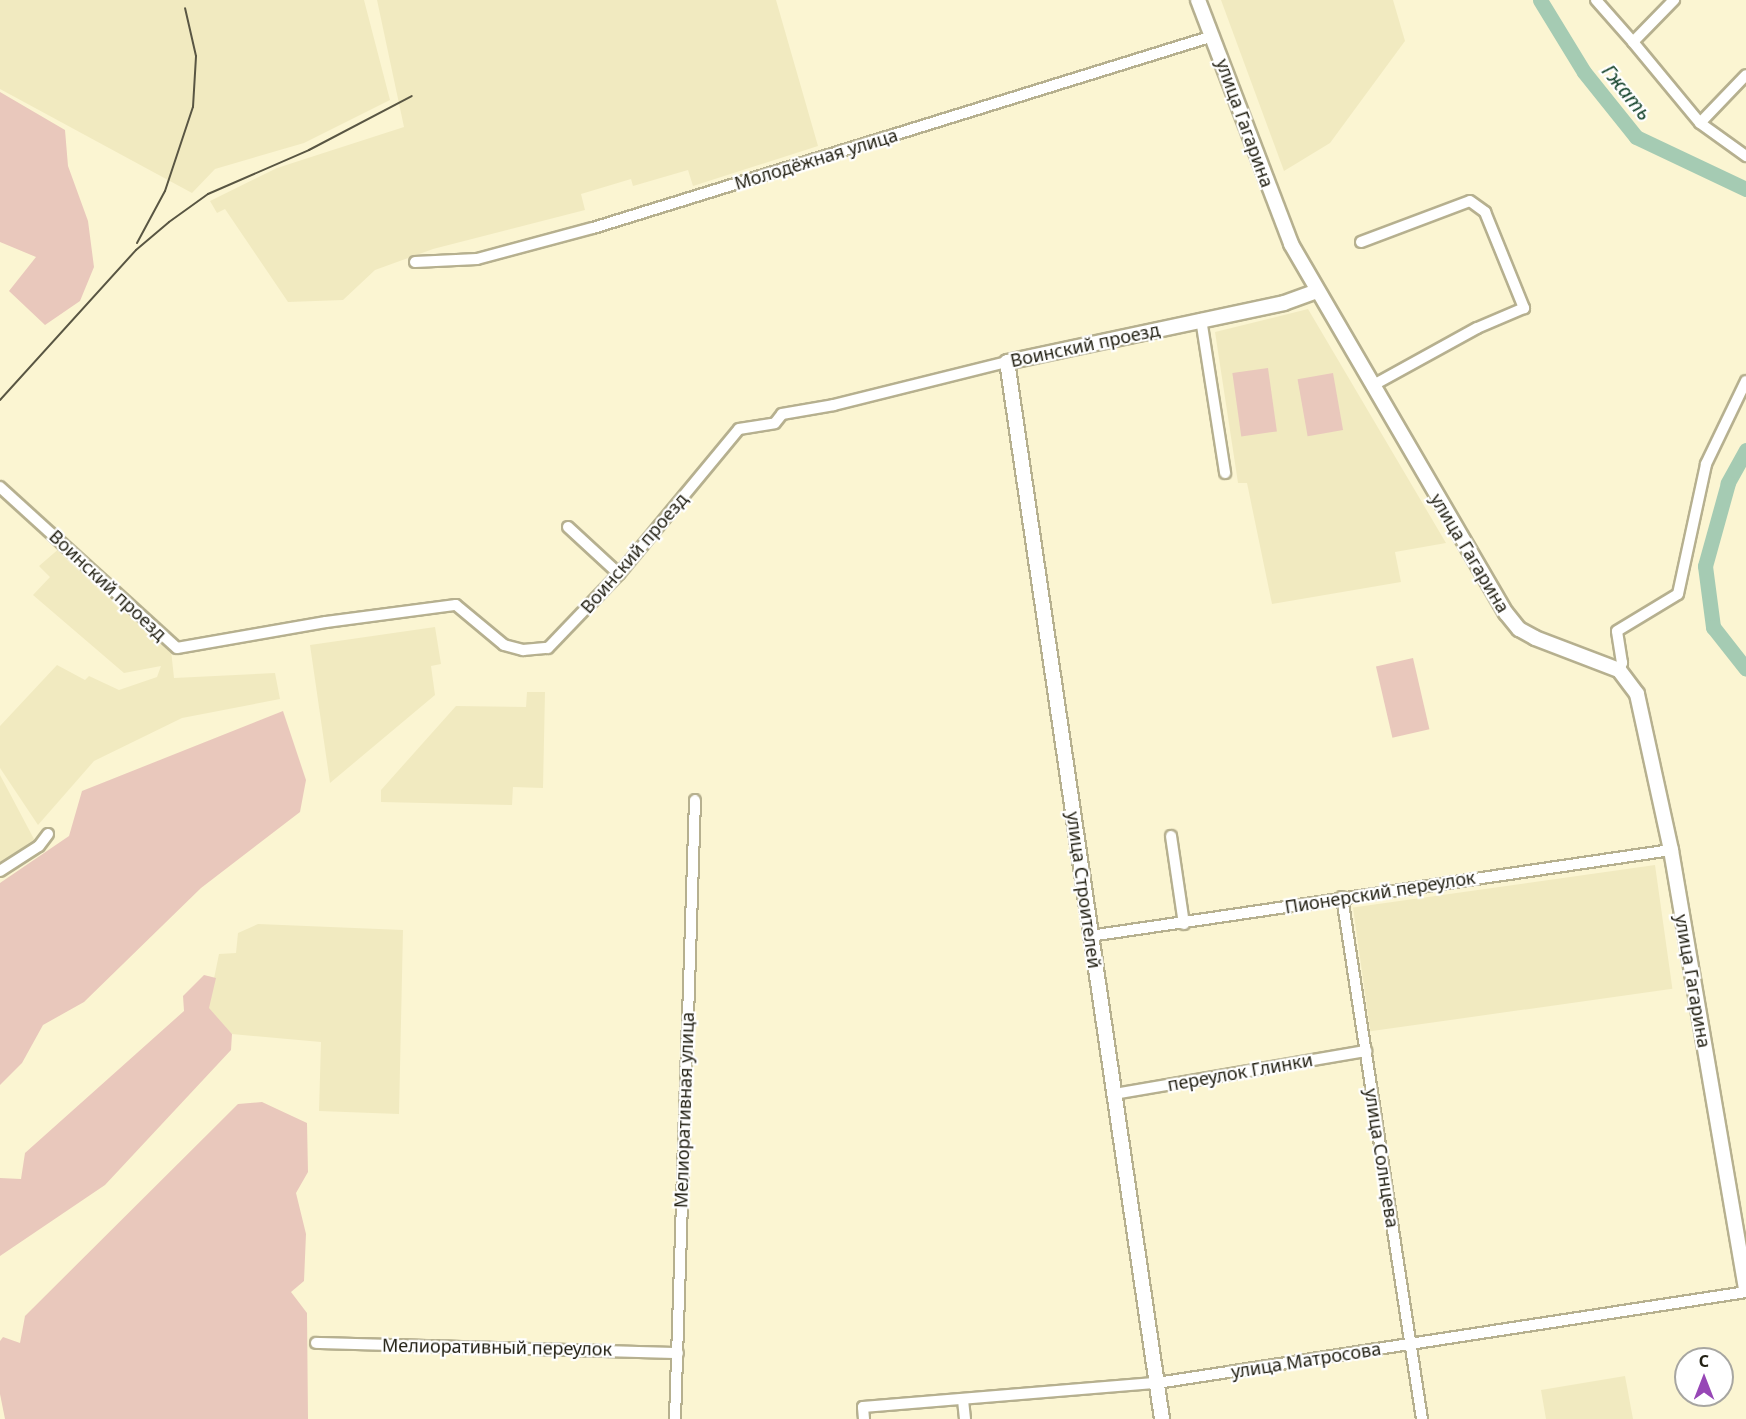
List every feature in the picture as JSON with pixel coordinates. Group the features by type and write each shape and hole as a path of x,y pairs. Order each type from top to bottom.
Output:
{"main road":[{"name":"улица Гагарина","path":"1198,0 1291,244 1315,292 1512,621 1534,638 1619,670 1632,684 1641,704 1671,850 1746,1290"},
{"name":"Воинский проезд","path":"1007,362 1284,303 1315,292"},
{"name":"улица Строителей","path":"1007,362 1161,1419"}],"street":[{"path":"1596,0 1700,123 1746,156"},
{"path":"1633,42 1674,0"},
{"name":"Молодёжная улица","path":"415,262 477,259 592,228 1213,36"},
{"path":"1700,123 1746,75"},
{"path":"1361,242 1470,201 1485,212 1524,308 1477,328 1372,386"},
{"path":"1201,319 1225,474"},
{"name":"Воинский проезд","path":"0,487 177,648 456,605 504,645 523,650 548,648 619,574 739,429 775,423 782,414 834,405 1007,362"},
{"path":"1619,670 1622,663 1617,631 1678,594 1706,464 1746,381"},
{"path":"568,527 619,574"},
{"name":"Мелиоративная улица","path":"675,1419 695,800"},
{"path":"0,871 39,846 48,834"},
{"path":"1171,836 1184,924"},
{"name":"Пионерский переулок","path":"1090,936 1184,924 1342,897 1671,850"},
{"name":"улица Солнцева","path":"1342,897 1422,1419"},
{"name":"переулок Глинки","path":"1114,1094 1366,1051"},
{"name":"улица Матросова","path":"864,1419 863,1407 1156,1383 1746,1290"},
{"name":"Мелиоративный переулок","path":"316,1343 678,1353"},
{"path":"963,1400 965,1419"}],"shaded area":[{"path":"0,0 364,0 390,100 304,143 215,169 192,193 0,89"},
{"path":"377,0 776,0 818,146 693,186 688,170 633,186 631,179 581,194 585,210 433,249 375,270 343,300 288,302 225,209 217,213 210,201 277,168 404,127"},
{"path":"1221,0 1393,0 1405,41 1330,143 1284,171"},
{"path":"0,92 65,130 68,166 88,221 94,267 80,301 45,325 9,291 36,257 0,242"},
{"path":"1308,309 1446,543 1395,552 1401,582 1272,604 1247,483 1238,483 1215,332"},
{"path":"1268,368 1277,431 1241,436 1232,373"},
{"path":"1333,373 1343,430 1308,436 1298,379"},
{"path":"61,547 171,650 174,678 275,673 280,699 182,718 94,761 38,825 0,768 0,726 57,665 85,680 89,676 119,690 157,677 161,666 124,673 33,595 50,577 39,566"},
{"path":"435,627 441,664 431,666 435,695 330,783 310,645"},
{"path":"1413,658 1429,729 1392,738 1376,667"},
{"path":"527,692 545,692 543,788 513,787 512,805 381,802 381,790 456,706 526,707"},
{"path":"283,711 306,780 300,812 201,888 84,1002 43,1025 22,1063 0,1085 0,883 69,836 82,791"},
{"path":"0,775 35,841 0,862"},
{"path":"1655,865 1672,989 1370,1031 1353,907"},
{"path":"258,924 403,930 399,1114 319,1111 321,1042 232,1034 208,1008 219,954 236,953 238,933"},
{"path":"204,975 216,978 209,1008 232,1034 231,1050 105,1185 0,1256 0,1178 21,1179 25,1153 184,1011 183,996"},
{"path":"262,1102 307,1123 308,1172 296,1193 306,1234 304,1281 291,1292 307,1313 308,1419 5,1419 0,1394 0,1341 3,1337 20,1343 25,1316 238,1104"},
{"path":"1625,1376 1633,1419 1546,1419 1541,1390"}],"waterway":[{"name":"Гжать","path":"1540,0 1584,72 1636,137 1746,189"},
{"name":"Гжать","path":"1746,450 1728,483 1705,566 1713,627 1746,669"}],"railway":[{"path":"137,243 165,191 193,107 196,56 185,8"},
{"path":"0,400 136,250 169,222 208,194 309,150 412,96"}]}
